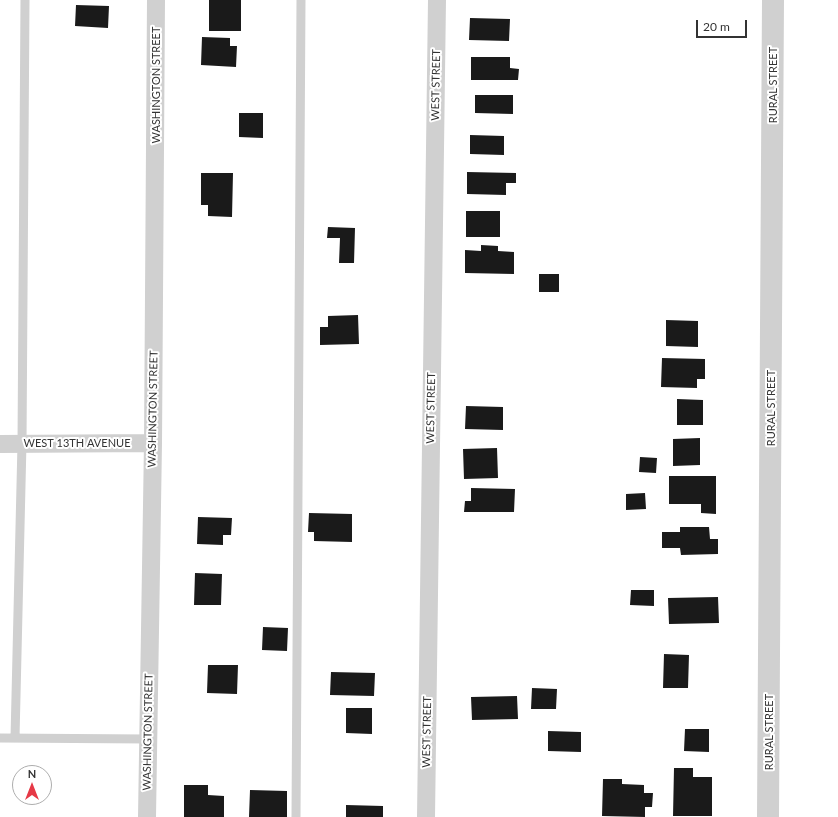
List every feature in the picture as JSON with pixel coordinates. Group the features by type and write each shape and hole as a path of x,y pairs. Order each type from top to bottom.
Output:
{"street":[{"name":"WASHINGTON STREET","path":"146,817 153,443 156,0"},
{"name":"WEST STREET","path":"426,817 437,0"},
{"name":"RURAL STREET","path":"768,817 773,0"},
{"name":"WEST 13TH AVENUE","path":"0,444 153,443"}],"lane":[{"path":"15,738 22,443 25,0"},
{"path":"296,817 301,0"},
{"path":"0,738 148,739"}],"building":[{"path":"209,0 241,0 241,31 209,31"},
{"path":"76,5 109,6 108,28 75,26"},
{"path":"470,18 510,19 509,41 469,40"},
{"path":"202,37 230,38 230,46 237,46 236,67 201,65"},
{"path":"471,57 510,57 510,68 519,69 518,80 471,80"},
{"path":"475,95 513,95 513,114 475,113"},
{"path":"239,113 263,113 263,138 239,137"},
{"path":"470,135 504,136 504,155 470,154"},
{"path":"467,172 516,173 516,183 506,183 506,195 467,194"},
{"path":"201,173 233,173 232,217 208,216 208,205 201,205"},
{"path":"466,211 500,211 500,237 466,237"},
{"path":"328,227 355,228 354,263 339,263 340,238 327,238"},
{"path":"481,245 498,246 498,251 514,252 514,274 465,273 465,250 481,251"},
{"path":"539,274 559,274 559,292 539,292"},
{"path":"358,315 359,344 320,345 320,327 328,327 328,316"},
{"path":"666,320 698,321 698,347 666,346"},
{"path":"662,358 705,359 705,379 697,379 697,388 661,387"},
{"path":"677,399 703,400 703,425 677,425"},
{"path":"466,406 503,407 503,430 465,429"},
{"path":"700,438 700,465 673,466 673,439"},
{"path":"497,448 498,478 464,479 463,449"},
{"path":"640,457 657,458 656,473 639,472"},
{"path":"669,476 716,476 716,514 701,513 701,504 669,504"},
{"path":"471,488 515,489 514,512 464,512 465,501 471,501"},
{"path":"645,493 646,509 626,510 626,494"},
{"path":"309,513 352,514 352,542 314,541 314,532 308,532"},
{"path":"198,517 232,518 231,535 223,535 223,545 197,544"},
{"path":"680,527 709,527 710,539 718,539 718,554 681,555 680,548 662,548 662,532 680,532"},
{"path":"195,573 222,574 221,605 194,605"},
{"path":"631,590 654,590 654,606 630,605"},
{"path":"718,597 719,623 669,624 668,598"},
{"path":"263,627 288,628 287,651 262,650"},
{"path":"664,654 689,655 688,688 663,688"},
{"path":"208,665 238,665 237,694 207,693"},
{"path":"331,672 375,673 374,696 330,695"},
{"path":"532,688 557,689 556,709 531,709"},
{"path":"517,696 518,719 472,720 471,697"},
{"path":"346,708 372,708 372,734 346,733"},
{"path":"685,729 709,729 709,752 684,751"},
{"path":"548,731 581,732 581,752 548,751"},
{"path":"674,768 693,768 693,777 712,777 712,816 673,816"},
{"path":"603,779 622,779 622,784 644,785 644,793 653,793 652,807 645,807 645,817 602,816"},
{"path":"184,785 208,785 208,795 224,796 224,817 184,817"},
{"path":"250,790 287,791 287,817 249,817"},
{"path":"346,805 383,806 383,817 346,817"}]}
